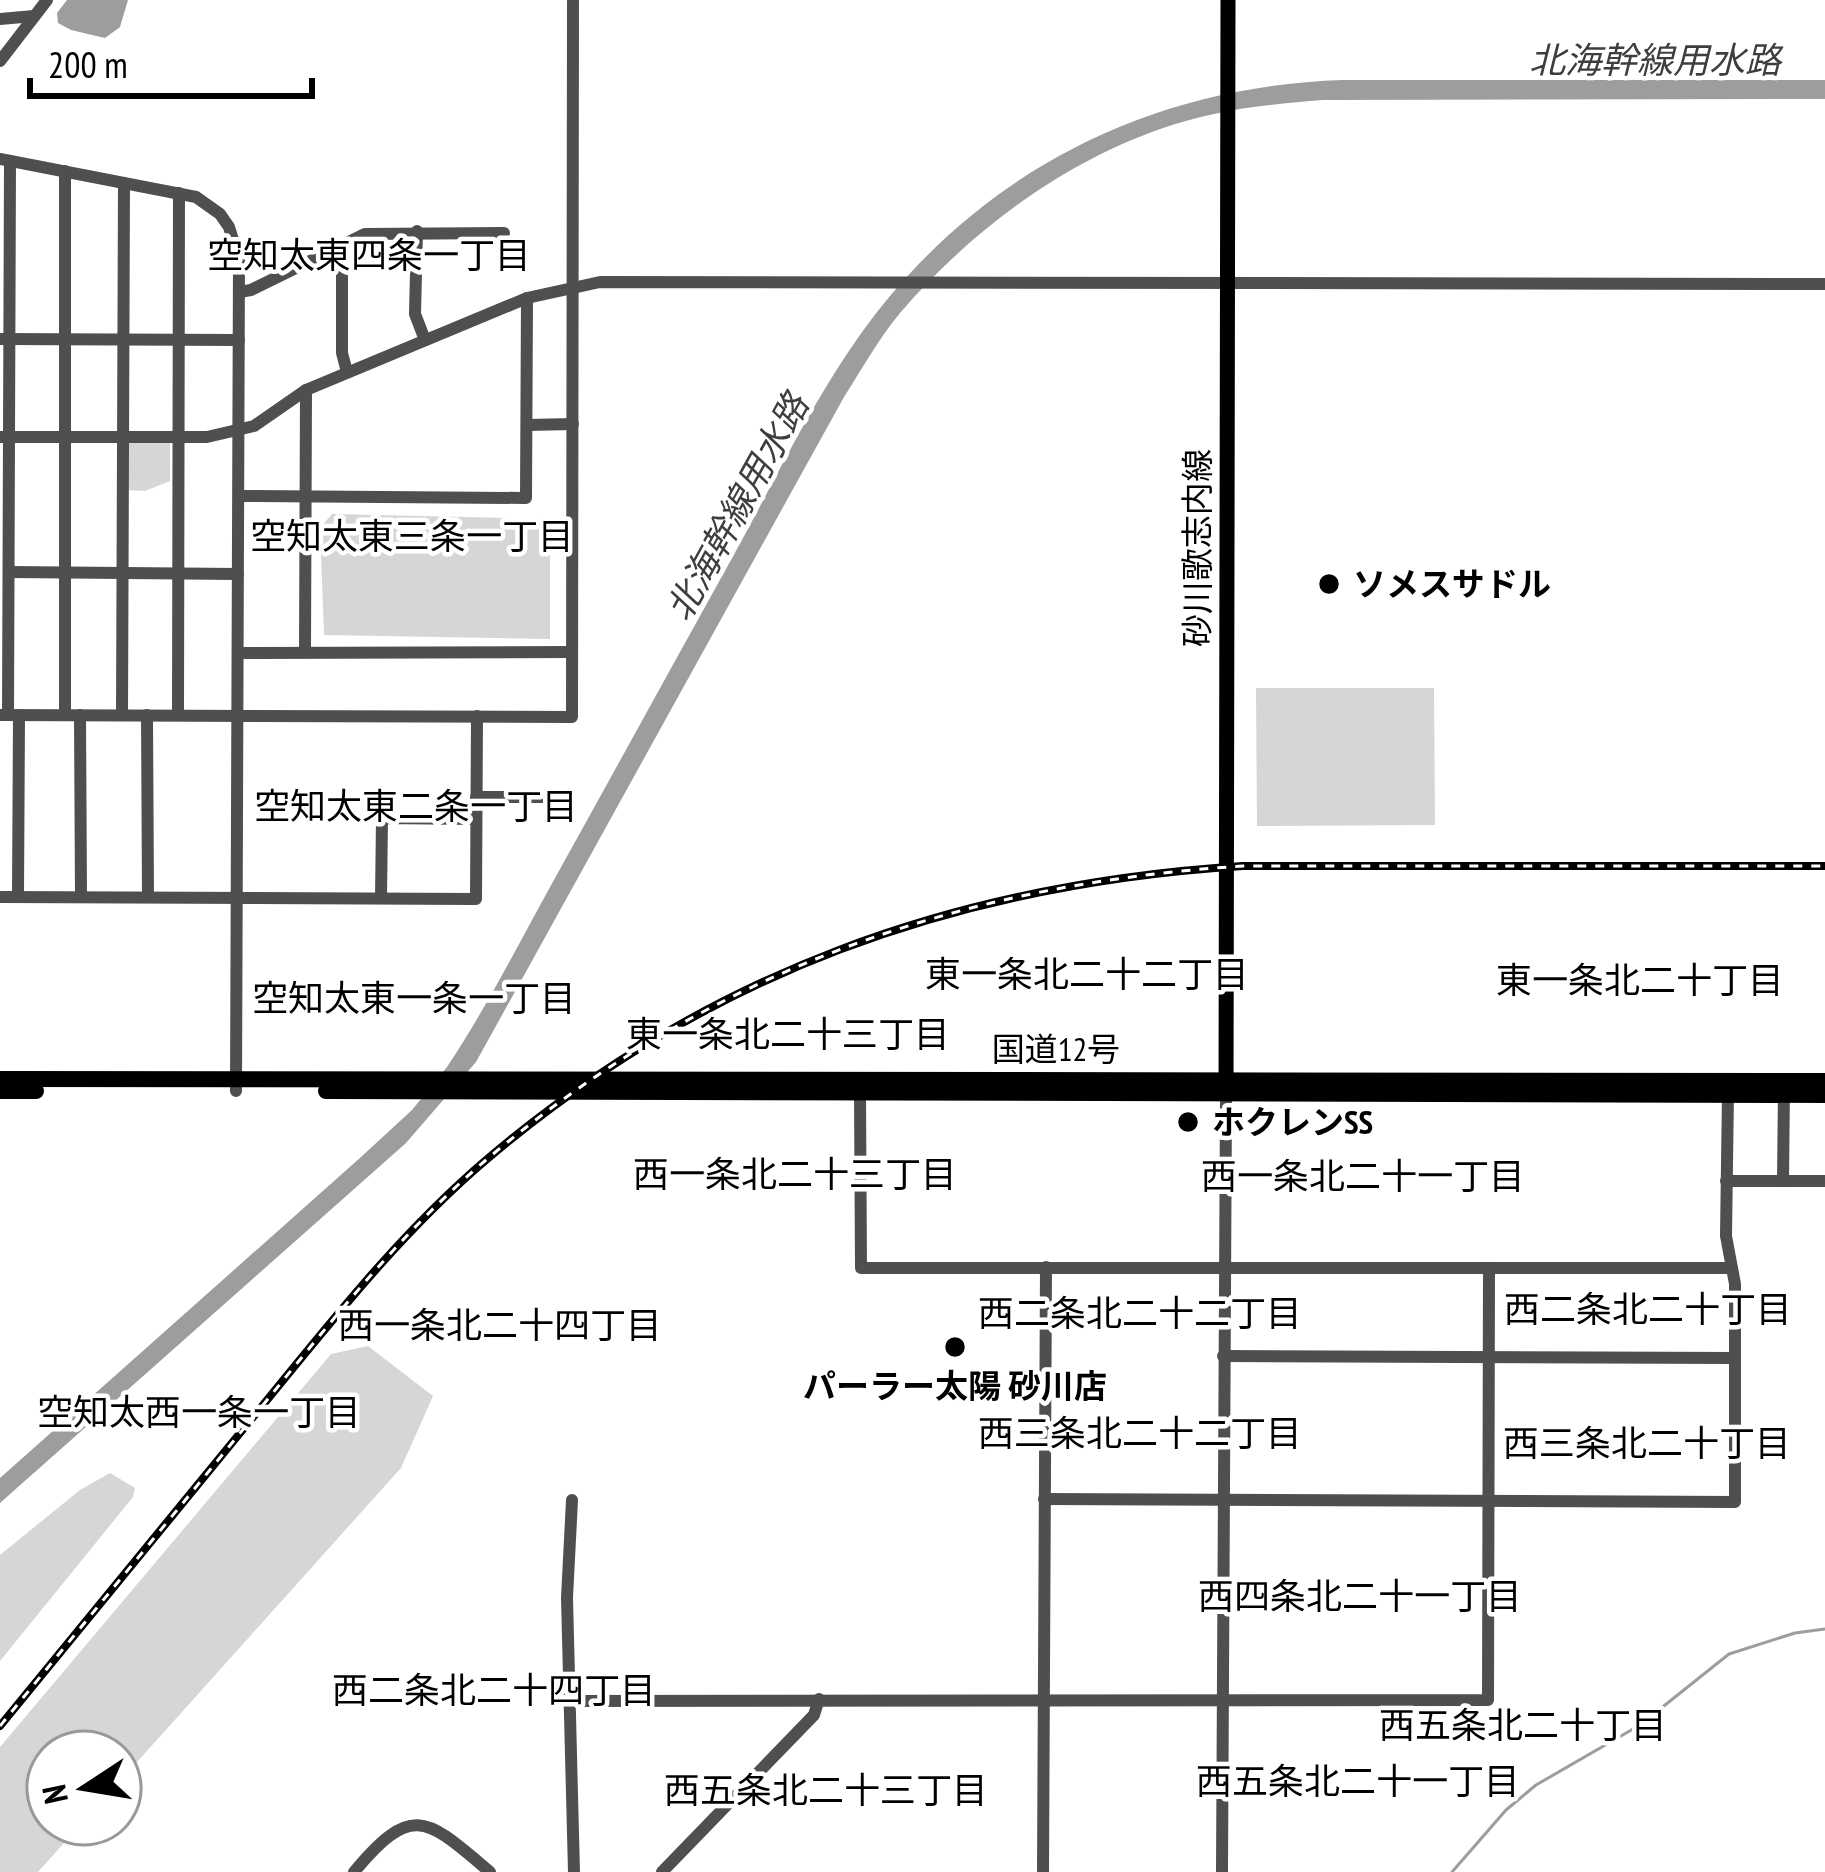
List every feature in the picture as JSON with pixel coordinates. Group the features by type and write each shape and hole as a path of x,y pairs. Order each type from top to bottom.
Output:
{"highway":[{"name":"国道12号","path":"0,1079 591,1092 1226,1087"},
{"name":"国道12号","path":"472,1086 562,1079 1226,1087 1784,1088 1825,1082"},
{"name":"国道12号","path":"0,1091 236,1085"},
{"name":"国道12号","path":"1784,1088 1825,1095"}],"main road":[{"name":"砂川歌志内線","path":"1226,1087 1228,0"}],"street":[{"path":"0,61 46,0"},
{"path":"9,715 572,716 573,0"},
{"path":"0,20 34,16"},
{"path":"18,897 4,437 5,160 179,193 207,204 229,227 239,260 236,1085"},
{"path":"65,171 66,573 81,897"},
{"path":"122,715 124,183"},
{"path":"178,715 179,193"},
{"path":"417,231 415,314 424,340"},
{"path":"239,292 365,234 504,232"},
{"path":"342,244 342,353 347,372"},
{"path":"4,437 178,437 239,432 306,390 347,372 527,298 574,285 1825,284"},
{"path":"239,496 526,498 527,298"},
{"path":"4,339 239,340"},
{"path":"305,652 306,390"},
{"path":"527,425 573,424"},
{"path":"9,572 238,574"},
{"path":"238,653 572,652"},
{"path":"148,715 148,897"},
{"path":"0,897 476,898 477,716"},
{"path":"476,797 551,797"},
{"path":"381,898 382,818 476,819"},
{"path":"1222,1872 1226,1087"},
{"path":"1043,1498 1735,1502 1735,1284 1726,1181 1728,1088"},
{"path":"1783,1181 1784,1088"},
{"path":"860,1093 861,1268 1730,1268"},
{"path":"1726,1181 1825,1181"},
{"path":"1043,1872 1046,1268"},
{"path":"569,1701 1488,1700 1489,1268"},
{"path":"1223,1356 1736,1358"},
{"path":"572,1499 567,1598 574,1872"},
{"path":"662,1872 814,1714 820,1699"},
{"path":"354,1872 395,1829 418,1824 443,1833 490,1872"}],"shaded area":[{"path":"67,0 128,0 120,27 105,38 58,23 57,13"},
{"path":"1343,80 1825,80 1825,99 1323,100 1255,107 1169,126 1125,143 1041,188 1002,216 900,313 844,397 476,1062 406,1143 0,1503 0,1478 361,1157 412,1110 447,1067 503,974 824,391 866,326 935,247 1037,169 1093,138 1213,97 1277,85"},
{"path":"127,442 170,442 170,481 145,491 127,490"},
{"path":"332,514 550,519 550,639 324,635 320,528"},
{"path":"1256,688 1434,688 1435,825 1257,826"},
{"path":"368,1346 433,1396 401,1468 144,1754 144,1728 24,1728 24,1848 60,1848 38,1872 0,1872 0,1747 331,1354"},
{"path":"110,1473 135,1488 133,1497 0,1661 0,1555 80,1490"}],"waterway":[{"path":"1452,1872 1506,1810 1536,1785 1640,1725 1729,1654 1795,1633 1825,1629"}],"railway":[{"path":"0,1726 336,1316 423,1219 486,1160 570,1094 657,1038 747,990 840,950 936,918 1035,893 1137,876 1243,866 1825,866"}],"place":[{"name":"ソメスサドル","path":"1329,584"},
{"name":"ホクレンSS","path":"1188,1122"},
{"name":"パーラー太陽 砂川店","path":"955,1347"}],"district":[{"name":"空知太東四条一丁目","path":"369,255"},
{"name":"空知太東三条一丁目","path":"412,536"},
{"name":"空知太東二条一丁目","path":"416,806"},
{"name":"東一条北二十二丁目","path":"1087,974"},
{"name":"東一条北二十丁目","path":"1640,980"},
{"name":"空知太東一条一丁目","path":"414,998"},
{"name":"東一条北二十三丁目","path":"788,1034"},
{"name":"西一条北二十三丁目","path":"795,1174"},
{"name":"西一条北二十一丁目","path":"1363,1176"},
{"name":"西二条北二十丁目","path":"1648,1309"},
{"name":"西二条北二十二丁目","path":"1140,1313"},
{"name":"西一条北二十四丁目","path":"500,1325"},
{"name":"空知太西一条一丁目","path":"199,1412"},
{"name":"西三条北二十二丁目","path":"1140,1433"},
{"name":"西三条北二十丁目","path":"1647,1443"},
{"name":"西四条北二十一丁目","path":"1360,1596"},
{"name":"西二条北二十四丁目","path":"494,1690"},
{"name":"西五条北二十丁目","path":"1523,1725"},
{"name":"西五条北二十一丁目","path":"1358,1781"},
{"name":"西五条北二十三丁目","path":"826,1790"}],"water label":[{"name":"北海幹線用水路","path":"1655,60"},
{"name":"北海幹線用水路","path":"737,507"}]}
